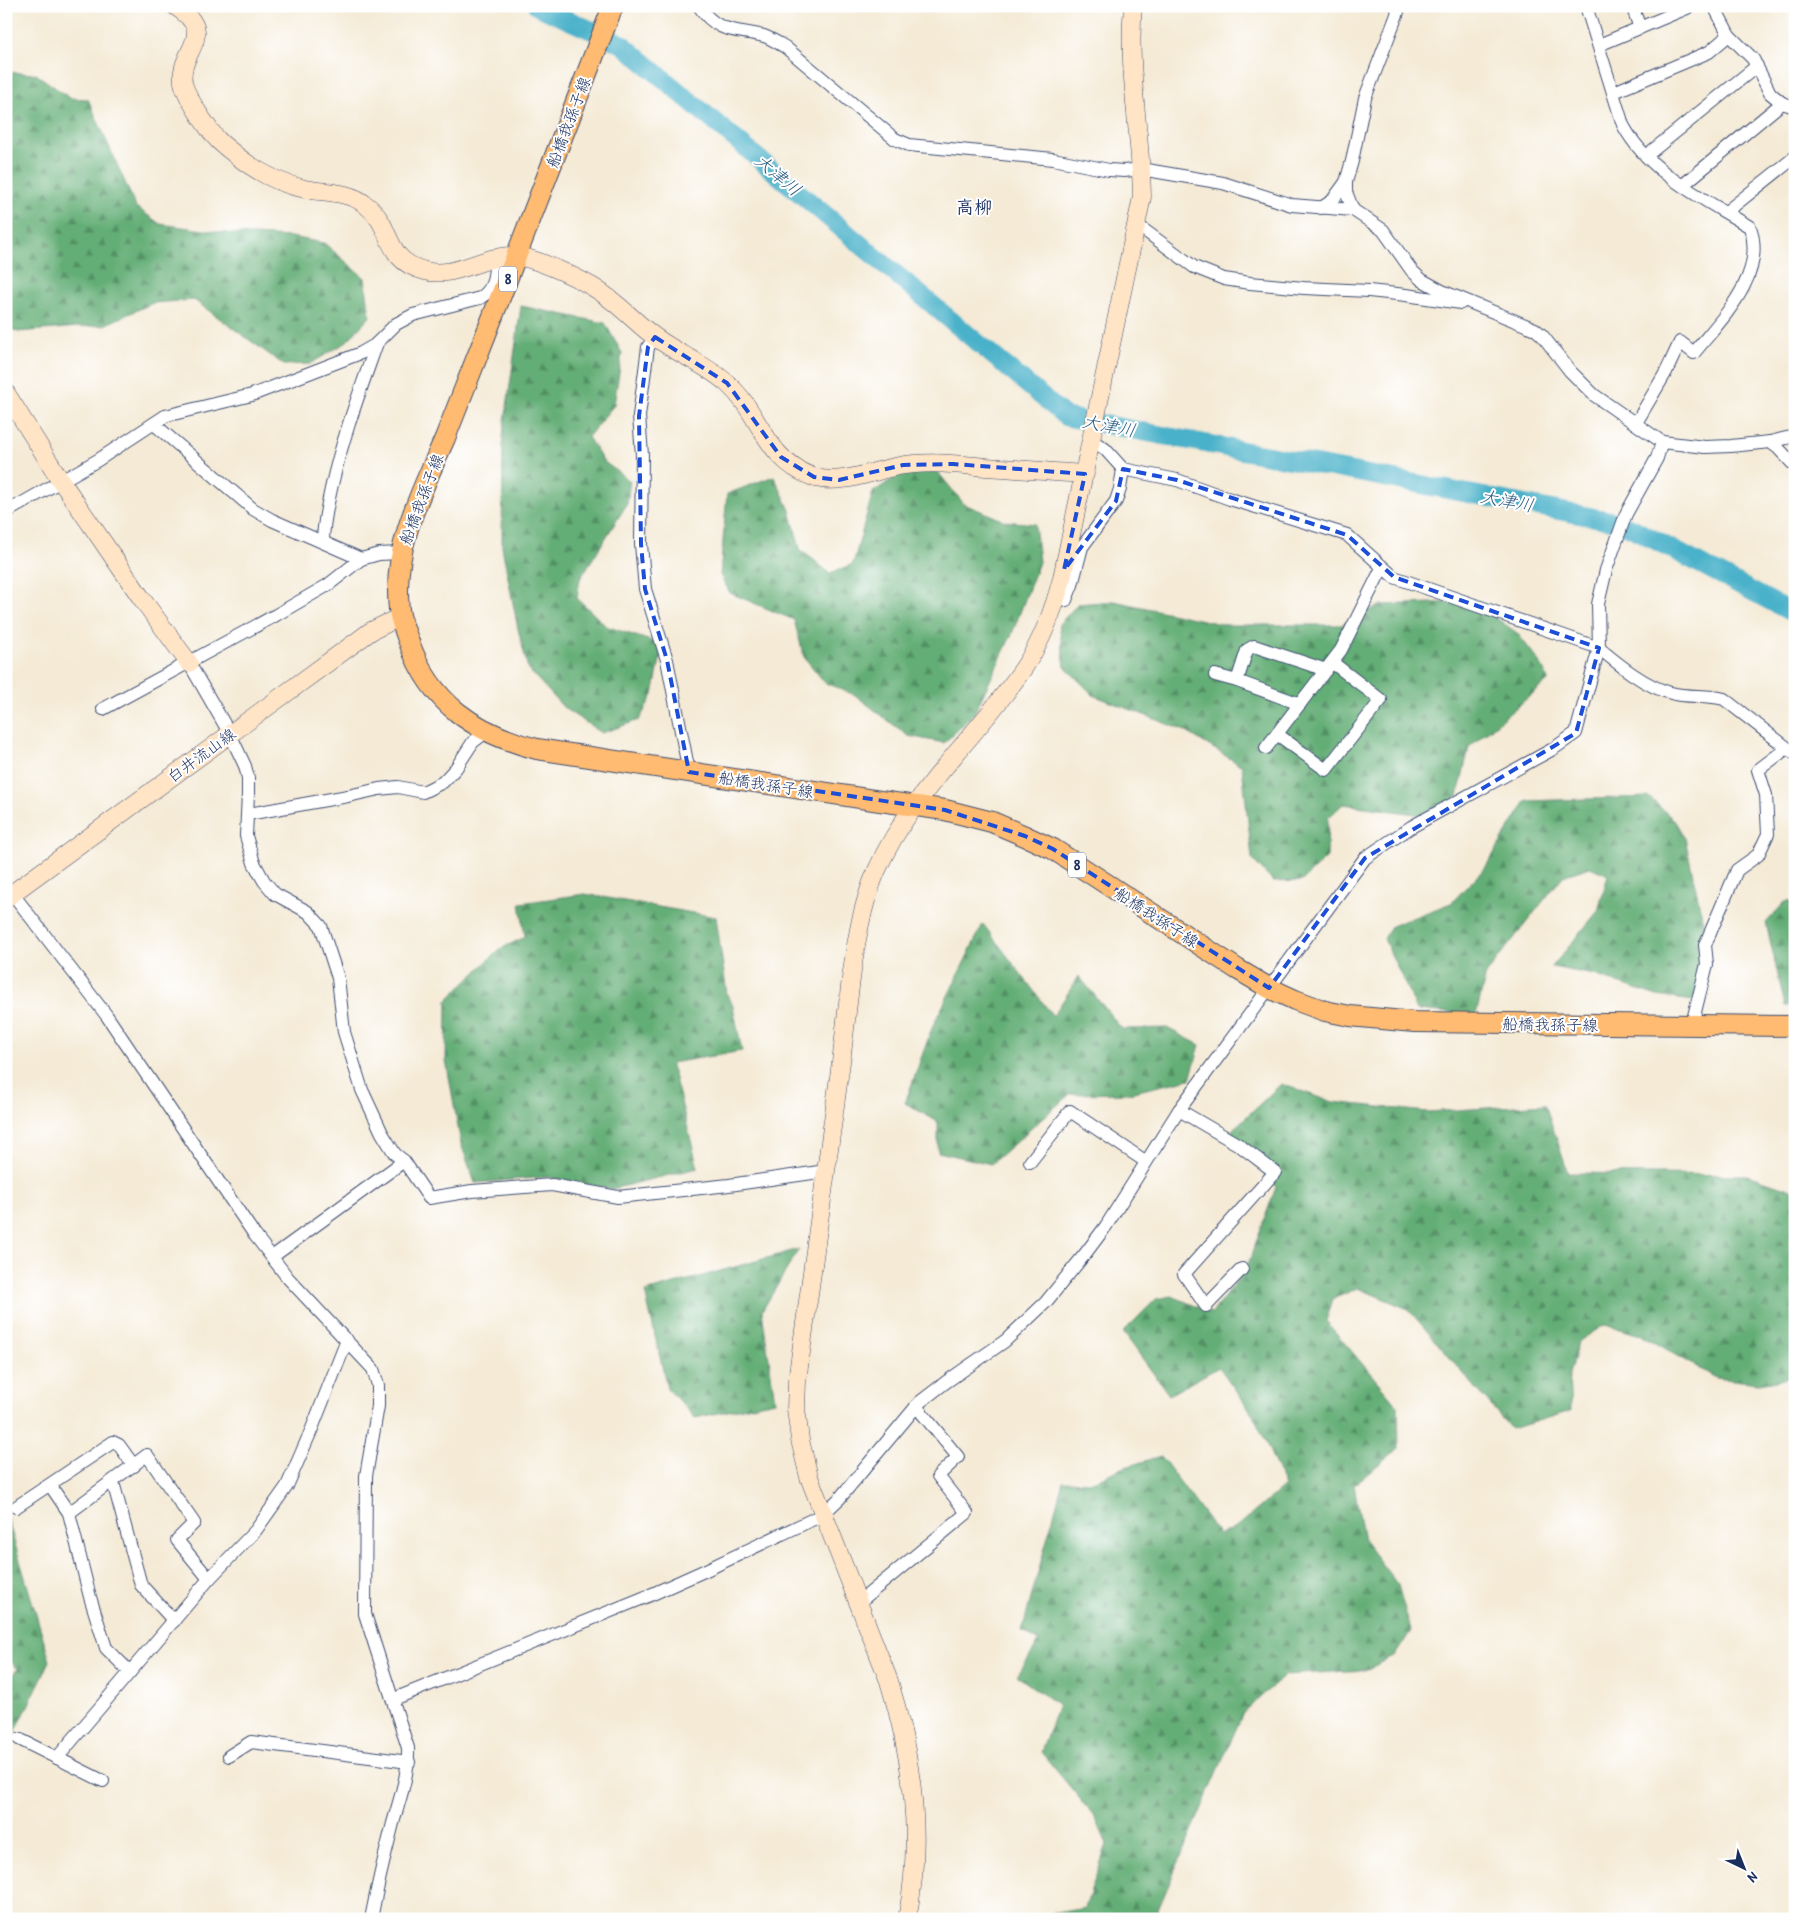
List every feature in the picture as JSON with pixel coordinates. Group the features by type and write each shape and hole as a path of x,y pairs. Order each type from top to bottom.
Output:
{"main road":[{"name":"船橋我孫子線","path":"611,12 517,256 445,437 415,505 400,553 397,588 400,617 421,670 435,690 462,716 486,732 514,743 537,748 916,805 992,822 1053,849 1269,988 1325,1011 1384,1021 1795,1026"}],"street":[{"path":"175,6 189,16 194,23 196,34 194,45 184,69 182,79 185,89 208,128 220,142 240,158 286,183 304,189 341,194 366,204 384,226 394,251 403,262 413,267 438,273 450,272 496,259 517,256 553,268 591,286 615,302 655,337 727,383 737,393 766,439 781,457 800,470 814,477 827,480 839,480 903,466 953,464 1085,474"},
{"path":"699,6 704,14 723,29 762,36 772,39 785,47 895,139 909,145 1053,158 1117,170 1141,169 1223,183 1292,205 1353,210 1383,230 1412,271 1422,280 1471,303 1535,329 1542,335 1570,371 1594,395 1662,442 1705,446 1731,446 1770,442 1795,436"},
{"path":"907,1919 914,1860 914,1804 910,1764 900,1716 889,1681 822,1515 809,1477 800,1440 796,1410 797,1381 854,959 870,888 877,868 901,825 1005,694 1026,664 1042,636 1057,598 1085,474 1100,393 1142,197 1132,63 1133,6"},
{"path":"1586,6 1623,125 1629,136 1661,171 1706,202 1726,212 1750,228 1753,235 1753,252 1745,287 1694,353 1680,342 1666,372 1636,423"},
{"path":"1632,6 1640,28"},
{"path":"1599,45 1687,8 1686,6"},
{"path":"1714,6 1729,35 1753,59 1770,93 1782,103 1795,107"},
{"path":"1353,210 1346,192 1346,182 1365,98 1399,8"},
{"path":"1614,92 1709,52 1729,35"},
{"path":"1647,155 1757,66"},
{"path":"1683,185 1782,103"},
{"path":"1726,212 1795,157"},
{"path":"1321,208 1332,201 1346,182"},
{"path":"1136,224 1194,267 1224,279 1295,287 1369,291 1454,303 1471,303"},
{"path":"10,510 61,481 165,416 252,395 361,353 377,342 396,324 413,315 480,298 488,294 493,283 496,259"},
{"path":"655,337 648,347 639,416 642,455 640,490 641,544 645,589 667,660 689,772"},
{"path":"323,542 323,526 335,473 349,422 377,342"},
{"path":"7,394 61,481 142,599 189,663 230,734 245,766 248,778 246,836 254,863 264,881 275,894 308,912 321,926 338,978 344,1032 356,1072 382,1133 395,1154 404,1161 429,1198 472,1191 552,1185 618,1197 729,1185 826,1171"},
{"path":"154,424 252,509 361,560"},
{"path":"1091,437 1123,468 1177,480 1230,499 1347,535 1394,577 1599,648 1618,663 1654,686 1669,693 1714,696 1724,699 1791,751 1758,770 1766,795 1768,834 1758,855 1737,870 1705,945 1707,964 1692,1024"},
{"path":"394,1699 639,1599 706,1570 822,1515 839,1499 916,1406 946,1382 1005,1341 1046,1302 1101,1233 1179,1110 1364,858 1411,827 1544,754 1576,733 1599,648 1598,604 1606,570 1626,514 1657,458 1662,442"},
{"path":"1770,442 1795,466"},
{"path":"1057,598 1066,600 1082,547 1116,501 1123,468"},
{"path":"103,709 328,585 361,560 379,554 400,553"},
{"path":"1266,748 1341,650 1382,568"},
{"name":"白井流山線","path":"9,896 371,631 400,617"},
{"path":"1237,681 1247,650 1254,646 1329,666 1381,700 1326,770 1277,734"},
{"path":"1215,676 1237,681 1300,704"},
{"path":"248,814 379,789 398,787 423,792 443,782 456,768 473,742 486,732"},
{"path":"9,896 107,1016 212,1175 288,1278 373,1369 378,1385 378,1406 366,1476 365,1614 394,1699 408,1748 409,1762 371,1919"},
{"path":"1179,1110 1239,1145 1275,1172 1184,1274 1206,1306 1242,1269"},
{"path":"1030,1162 1070,1111 1146,1161"},
{"path":"272,1257 404,1161"},
{"path":"58,1758 209,1579 256,1530 286,1486 311,1431 347,1340"},
{"path":"858,1603 967,1513 938,1476 958,1457 916,1406"},
{"path":"16,1507 113,1442 119,1445 134,1466"},
{"path":"69,1513 147,1455 194,1523 177,1540 209,1579"},
{"path":"113,1482 141,1585 174,1621"},
{"path":"50,1484 69,1513 90,1597 106,1648 130,1672"},
{"path":"19,1739 102,1782"},
{"path":"229,1756 251,1742 409,1762"}],"highlighted area":[{"path":"655,337 727,383 781,457 814,477 839,480 903,465 953,464 1085,474 1064,570 1116,501 1123,469 1177,480 1347,535 1394,577 1599,648 1576,733 1365,858 1269,988 1053,849 1025,836 945,810 689,772 667,660 645,589 641,544 639,416 648,347"}],"green space":[{"path":"6,72 36,74 70,98 88,99 136,207 160,224 234,234 291,237 324,243 365,278 370,317 345,343 310,364 284,365 194,300 153,303 104,325 18,332 6,327"},
{"path":"521,306 605,323 622,353 614,405 588,437 603,461 630,481 627,504 580,579 577,598 606,626 663,645 653,695 639,720 602,733 565,709 528,669 502,547 503,435"},
{"path":"937,471 964,504 1005,521 1035,524 1039,562 1012,634 974,714 944,743 908,736 855,695 825,683 804,657 794,620 730,593 720,575 727,494 774,476 790,510 800,549 830,573 853,564 873,492 902,473"},
{"path":"1114,601 1226,625 1341,625 1381,605 1458,602 1489,613 1517,633 1539,661 1549,680 1469,747 1458,796 1422,815 1343,804 1328,818 1327,857 1302,881 1273,882 1252,859 1242,766 1185,731 1093,695 1065,667 1059,624 1078,604"},
{"path":"1649,797 1674,820 1685,838 1703,922 1704,965 1693,1001 1657,996 1594,975 1552,967 1598,911 1608,875 1590,867 1563,876 1486,974 1476,1015 1417,1010 1384,939 1391,926 1451,903 1485,868 1526,801"},
{"path":"585,894 716,917 727,994 733,1006 742,1051 671,1063 698,1168 612,1189 547,1177 475,1183 461,1144 446,1060 447,1000 500,949 525,937 520,903"},
{"path":"1785,902 1795,902 1795,1006 1785,1006 1766,923"},
{"path":"983,924 1053,1016 1079,976 1122,1029 1167,1028 1200,1045 1190,1079 1129,1093 1070,1094 991,1164 938,1152 938,1122 905,1103 932,1028"},
{"path":"1281,1084 1333,1102 1427,1112 1545,1104 1568,1173 1747,1175 1795,1191 1795,1377 1759,1383 1716,1378 1642,1335 1604,1325 1578,1342 1569,1374 1571,1411 1511,1429 1408,1309 1358,1288 1333,1299 1326,1321 1398,1406 1399,1448 1354,1485 1364,1541 1398,1585 1411,1631 1394,1657 1365,1670 1285,1675 1243,1713 1154,1919 1031,1919 1032,1917 1085,1908 1107,1844 1095,1817 1041,1752 1058,1705 1017,1676 1039,1642 1022,1631 1063,1481 1093,1482 1119,1469 1161,1456 1219,1535 1238,1526 1285,1486 1254,1416 1219,1367 1169,1395 1123,1332 1156,1299 1172,1296 1212,1313 1247,1267 1276,1187 1227,1135"},
{"path":"799,1249 762,1311 775,1401 695,1418 667,1388 645,1292"},
{"path":"6,1514 50,1661 6,1751 6,1680 18,1669 6,1657"}],"waterway":[{"name":"大津川","path":"537,6 622,44 1066,417 1613,521 1632,528 1795,614"}],"district":[{"name":"高柳","path":"974,207"}]}
